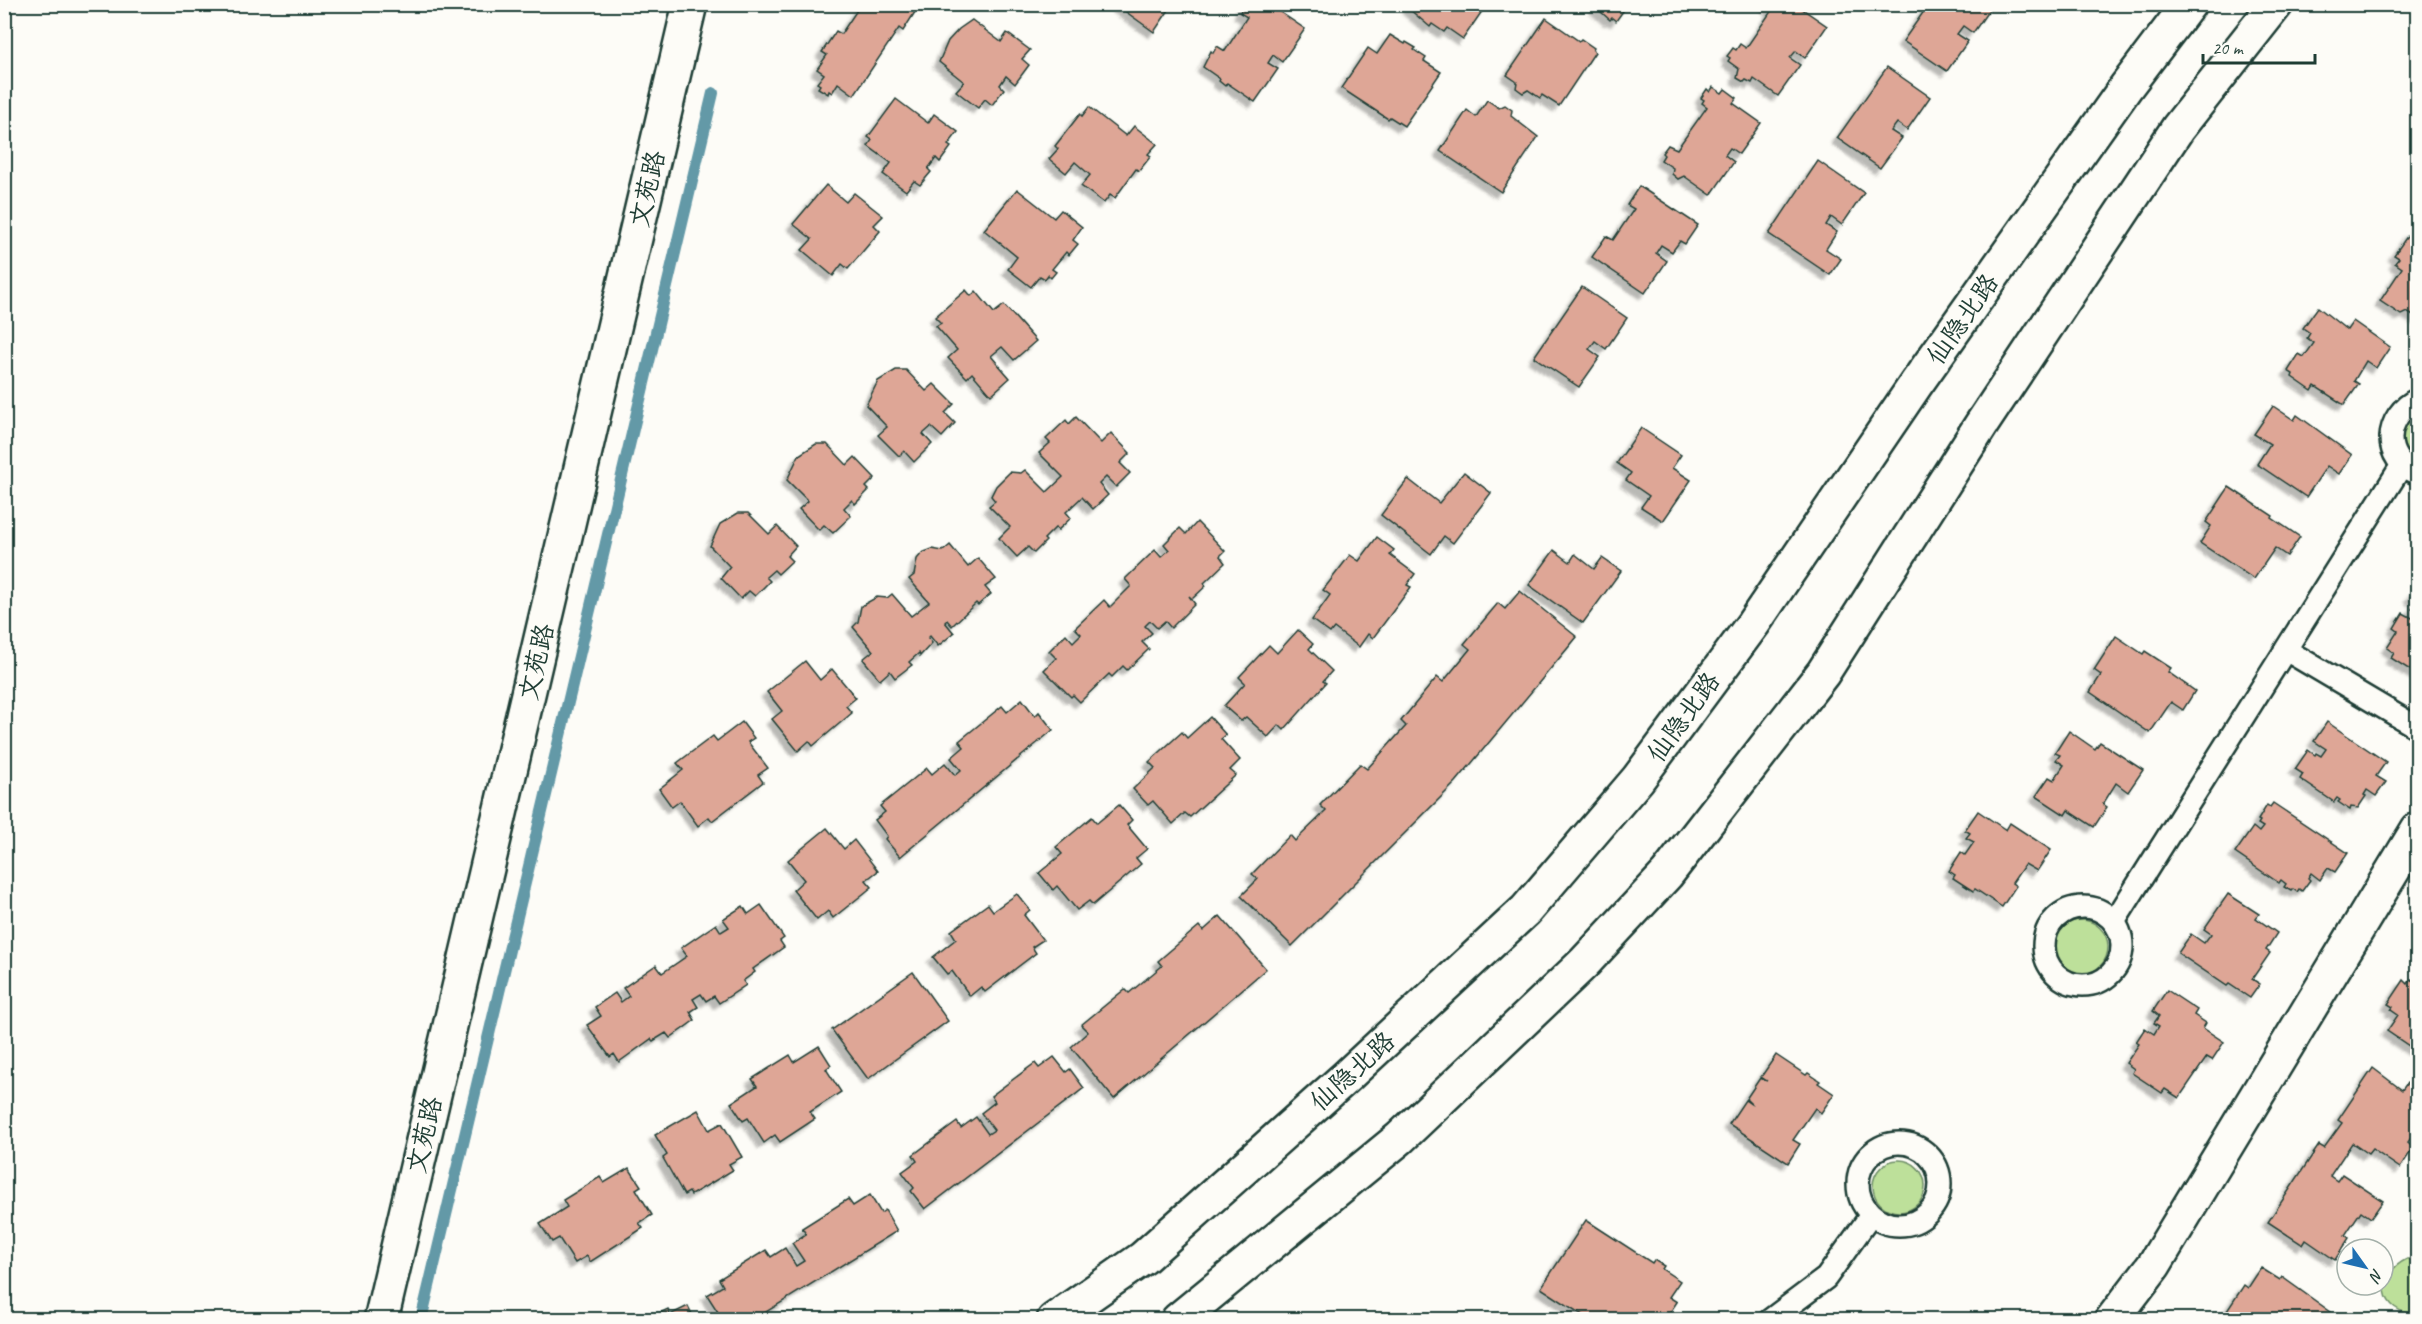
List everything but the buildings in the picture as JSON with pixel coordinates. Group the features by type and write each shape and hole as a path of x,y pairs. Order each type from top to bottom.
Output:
{"main road":[{"name":"文苑路","path":"381,1320 690,4"},
{"name":"仙隐北路","path":"1054,1320 1143,1258 1345,1078 1526,909 1638,779 1732,651 2112,106 2189,4"},
{"path":"1178,1320 1400,1138 1584,963 1667,874 1823,674 1981,425 2172,138 2276,4"},
{"path":"2112,1320 2154,1265 2418,829"}],"lane":[{"path":"2114,922 2286,650 2410,469 2392,447 2391,426 2398,413 2408,403 2418,399"},
{"path":"2286,650 2418,728"},
{"path":"1770,1320 1826,1278 1871,1215"}],"green space":[{"path":"2417,412 2417,460 2406,450 2402,436 2406,422"},
{"path":"2081,920 2091,922 2100,928 2106,937 2108,947 2106,957 2100,966 2091,972 2081,974 2071,972 2062,966 2056,957 2054,947 2056,937 2062,928 2071,922"},
{"path":"1894,1160 1904,1160 1918,1167 1925,1186 1918,1205 1904,1212 1894,1212 1884,1208 1877,1201 1873,1191 1873,1181 1877,1171 1884,1164"},
{"path":"2407,1259 2417,1259 2417,1314 2404,1312 2388,1300 2387,1297 2395,1297 2396,1266"}],"waterway":[{"path":"421,1320 713,93"}]}
